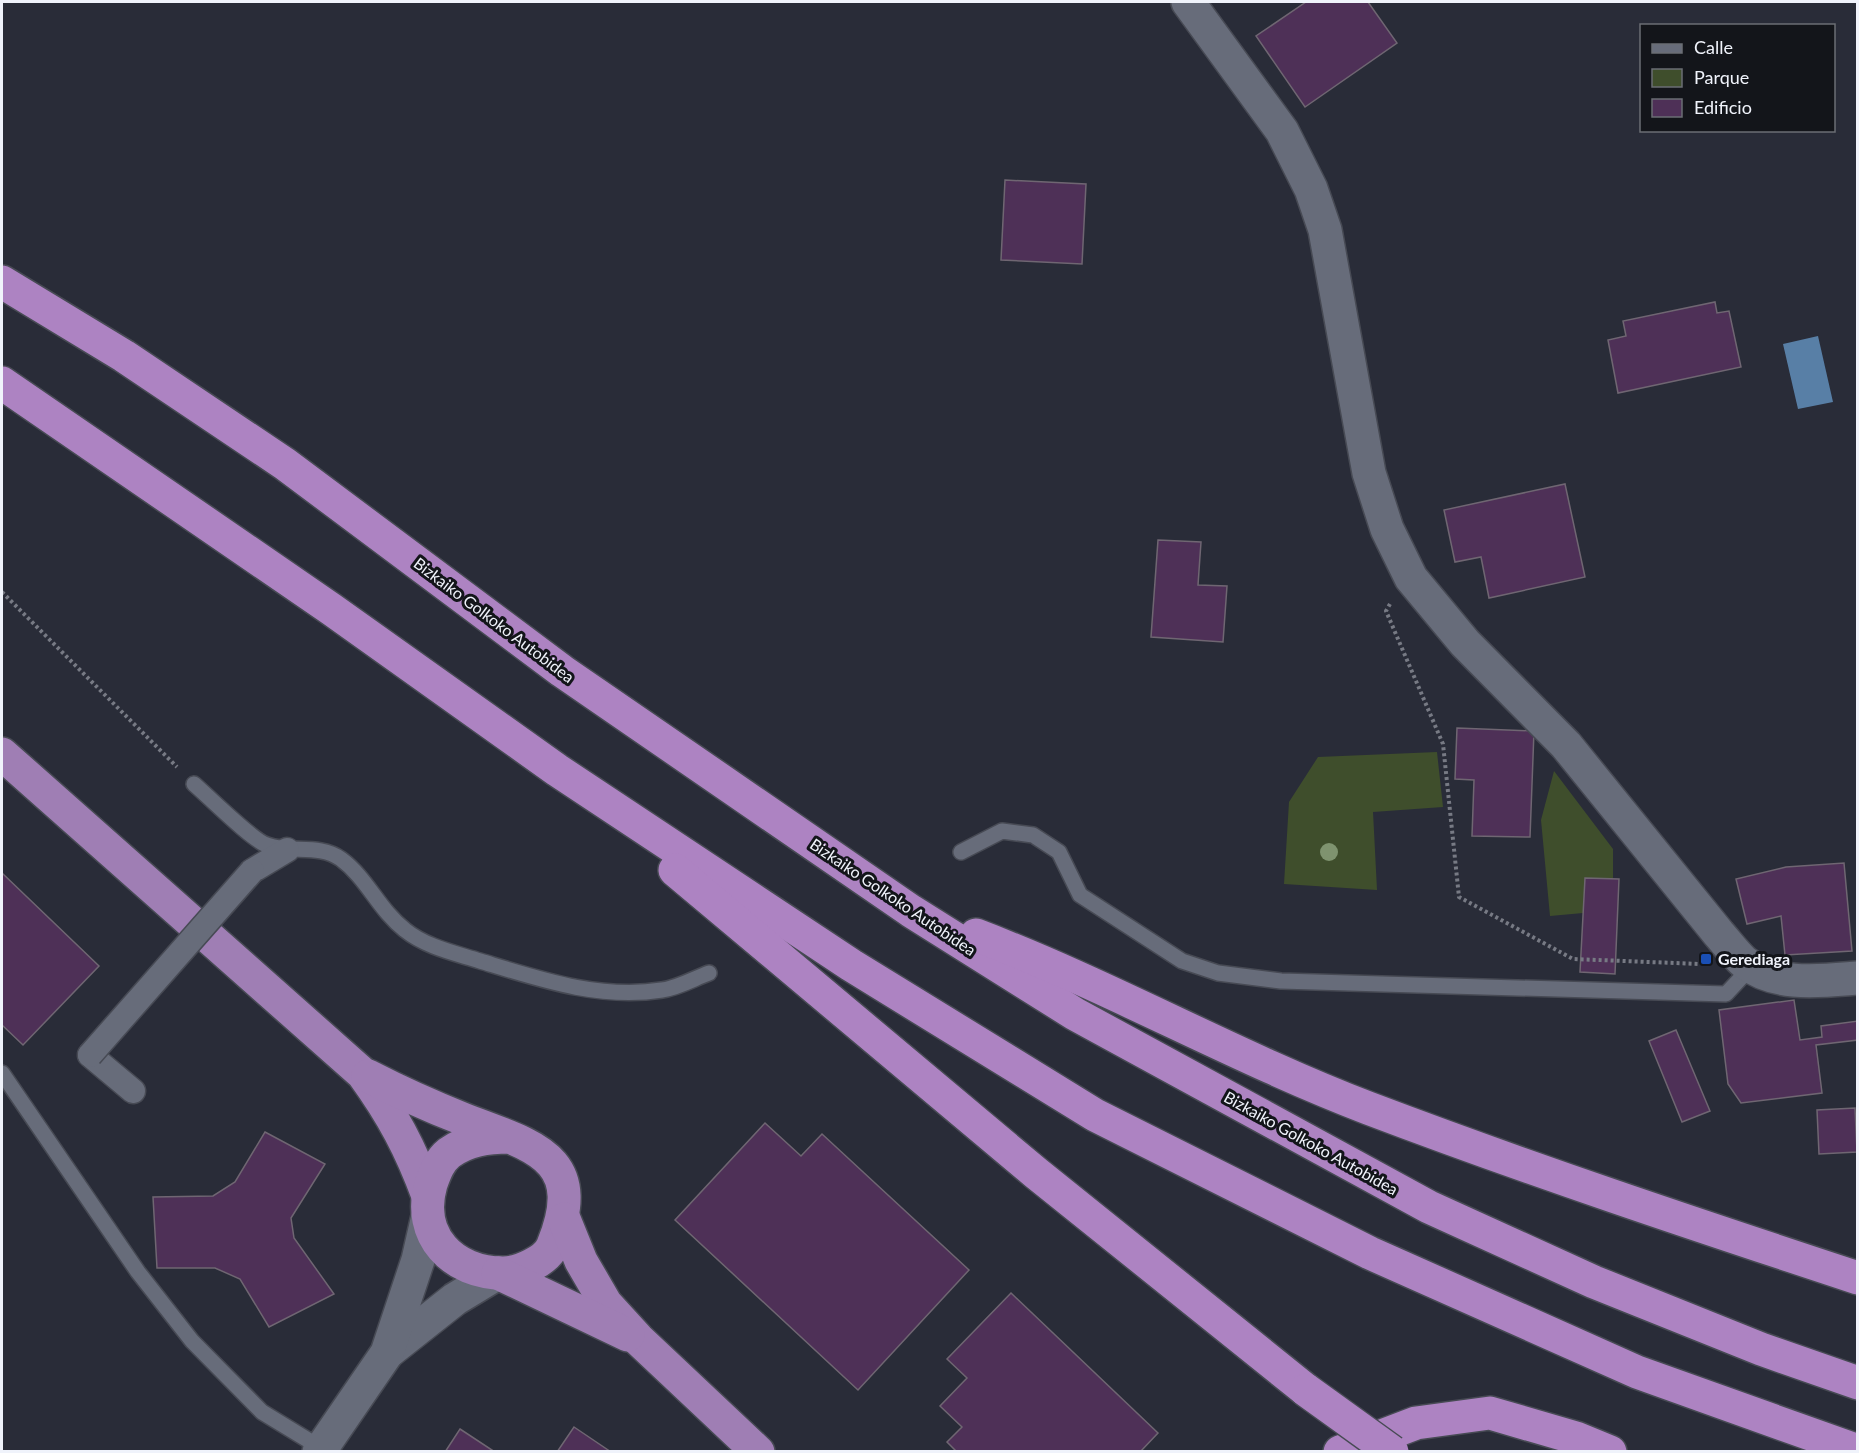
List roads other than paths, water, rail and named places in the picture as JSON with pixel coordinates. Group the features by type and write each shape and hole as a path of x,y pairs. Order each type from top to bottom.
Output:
{"highway":[{"name":"Bizkaiko Golkoko Autobidea","path":"2,282 124,356 285,464 562,671 911,911 1075,1014 1429,1207 1594,1282 1761,1349 1857,1383"},
{"path":"2,383 322,603 556,770 851,965 1095,1115 1370,1253 1637,1372 1857,1451"},
{"path":"2,754 363,1074 393,1116 413,1155 434,1235 444,1251 464,1267 487,1274 511,1273 533,1264 551,1250 564,1219 566,1204 562,1181 550,1161 531,1146 406,1096 363,1074"},
{"path":"556,770 1036,1173 1306,1390 1392,1452"},
{"path":"911,911 1043,960 1171,1021 1366,1107 1857,1278"},
{"path":"428,1206 437,1166 447,1155 463,1145 485,1137 509,1137"},
{"path":"564,1219 581,1261 606,1304 638,1339 758,1452"},
{"path":"498,1273 638,1339"},
{"path":"1340,1452 1416,1423 1490,1413 1576,1438 1610,1452"}],"street":[{"path":"1188,2 1282,130 1311,189 1325,230 1369,473 1388,529 1411,578 1465,643 1566,745 1744,962 1776,979 1822,981 1857,978"},
{"path":"134,1091 90,1055 252,871 287,850"},
{"path":"320,1450 387,1353 418,1260 428,1206"},
{"path":"387,1353 455,1299 498,1273"}],"lane":[{"path":"194,784 264,845 287,850 315,849 339,858 354,870 381,908 406,931 434,946 552,983 622,993 664,990 709,973"},
{"path":"961,852 1002,831 1034,835 1059,852 1080,895 1182,962 1218,973 1281,981 1726,994 1752,966"},
{"path":"2,1073 138,1272 192,1341 262,1412 320,1450"}],"water":[{"path":"1818,336 1833,402 1798,409 1783,344"}],"place":[{"name":"Gerediaga","path":"1706,959"}]}
